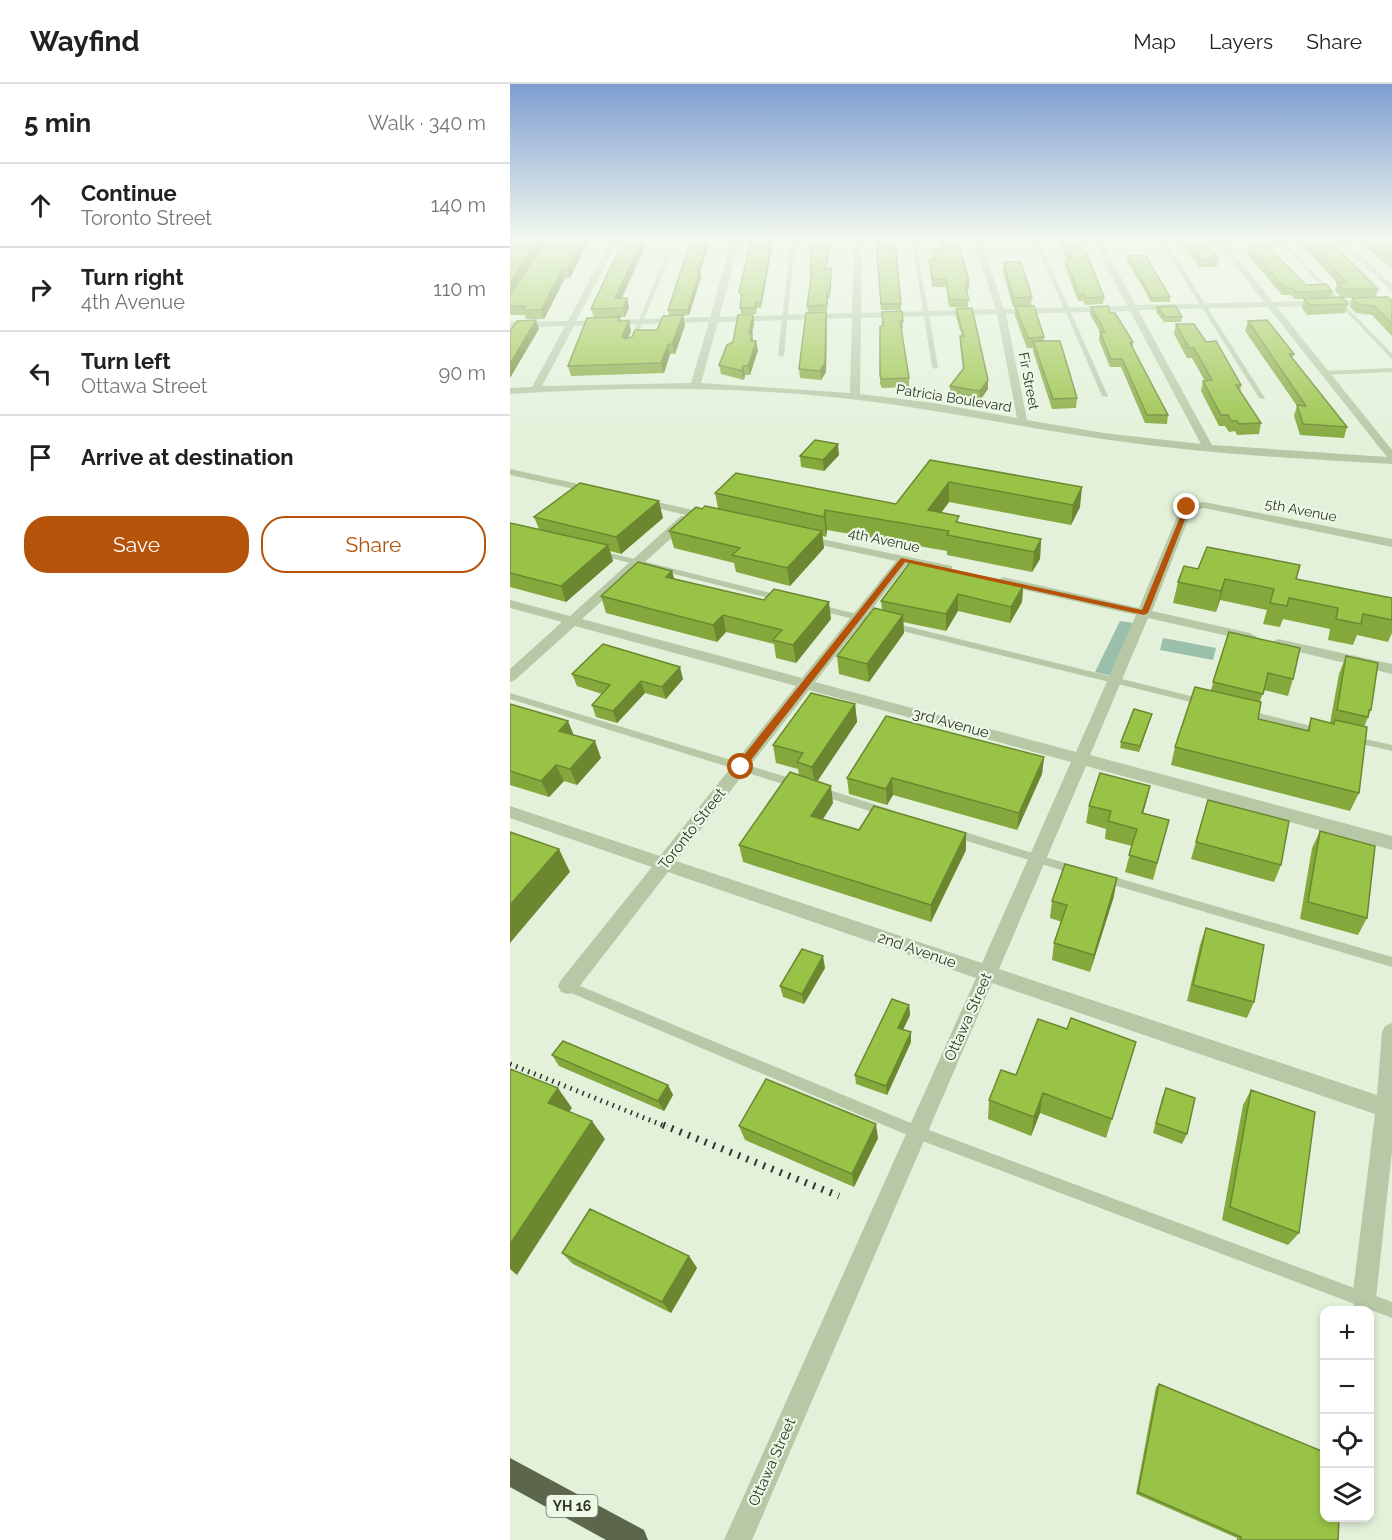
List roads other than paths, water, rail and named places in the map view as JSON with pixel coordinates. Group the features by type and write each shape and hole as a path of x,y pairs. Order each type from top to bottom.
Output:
{"highway":[{"name":"YH 16","path":"510,1472 634,1540"}],"street":[{"path":"536,389 580,309"},
{"path":"695,387 718,309"},
{"path":"855,397 857,309"},
{"name":"Fir Street","path":"1000,309 1023,423"},
{"path":"510,325 1102,309"},
{"path":"1134,309 1208,448"},
{"path":"1274,309 1392,459"},
{"name":"Patricia Boulevard","path":"510,392 536,389 695,387 776,389 936,407 1103,436 1208,448 1392,459"},
{"path":"510,472 725,520"},
{"name":"5th Avenue","path":"1203,506 1392,543"},
{"name":"Ottawa Street","path":"738,1540 1144,613 1187,507 1203,506"},
{"path":"510,677 692,513"},
{"name":"4th Avenue","path":"792,535 961,572"},
{"name":"Toronto Street","path":"568,986 904,559"},
{"path":"984,577 1392,669"},
{"name":"3rd Avenue","path":"510,604 1392,843"},
{"name":"2nd Avenue","path":"510,812 1389,1109"},
{"path":"1364,1299 1389,1109 1392,1032"}],"lane":[{"path":"630,346 645,309"},
{"path":"781,355 786,309"},
{"path":"925,309 935,367"},
{"path":"1206,309 1262,398"},
{"path":"1346,309 1392,357"},
{"path":"1068,310 1105,396"},
{"path":"1324,373 1392,370"},
{"path":"585,549 788,600"},
{"path":"811,606 1218,706"},
{"path":"510,696 900,816"},
{"path":"1241,712 1334,734"},
{"path":"1346,737 1392,748"},
{"path":"945,830 1036,859 1392,962"},
{"path":"568,986 917,1132 1392,1310"}],"railway":[{"path":"510,1064 667,1127"},
{"path":"663,1125 839,1196"}]}
